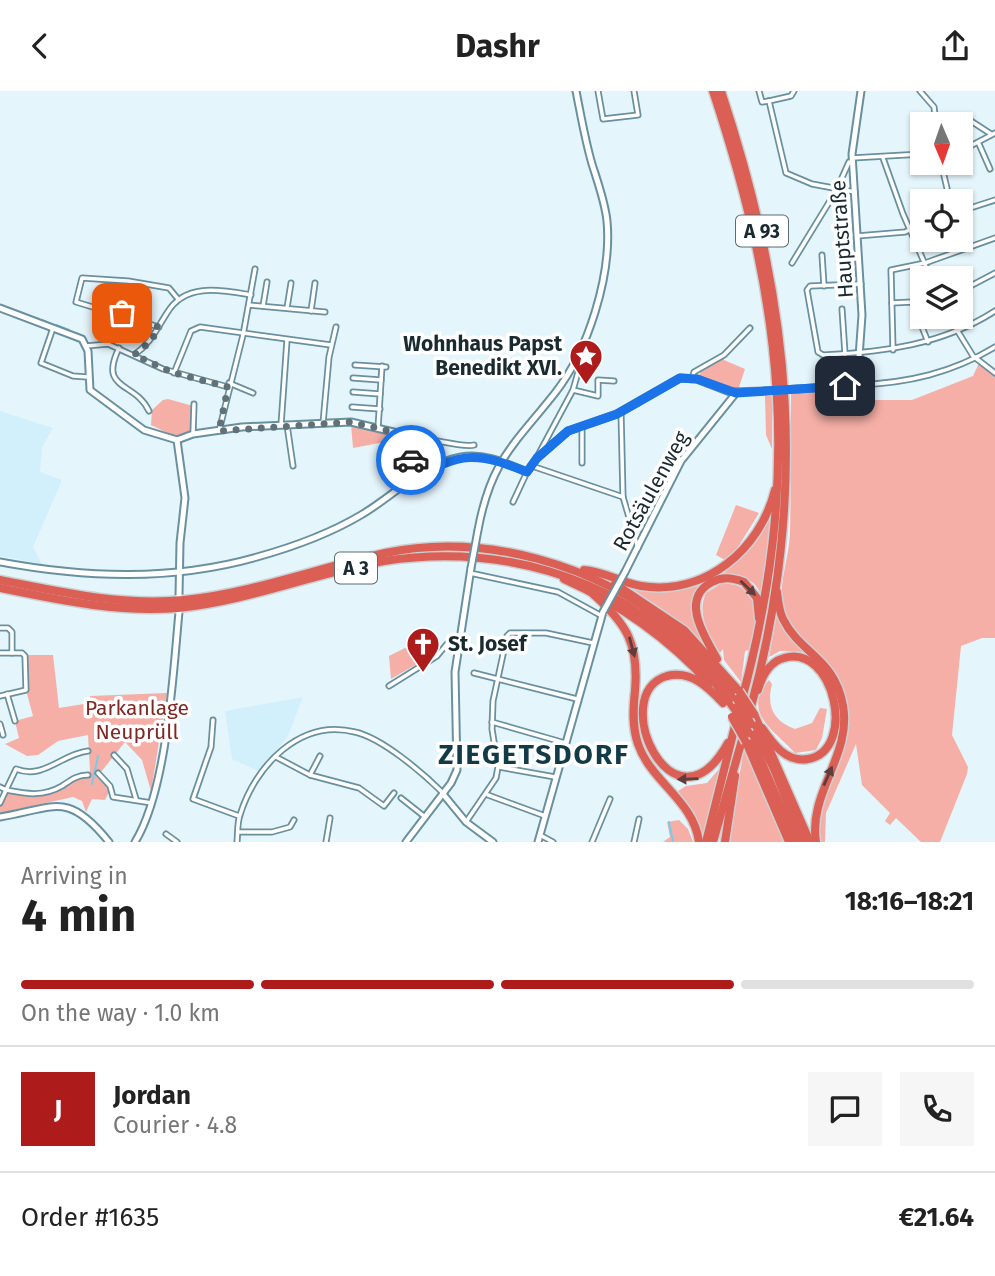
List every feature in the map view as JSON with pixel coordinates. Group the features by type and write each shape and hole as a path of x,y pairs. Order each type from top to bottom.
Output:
{"highway":[{"name":"A 93","path":"706,842 759,631 772,568 780,466 778,385 762,267 742,183 713,91"},
{"name":"A 93","path":"713,842 752,702 776,585 787,457 782,342 763,237 721,91"},
{"name":"A 3","path":"541,561 547,559 650,587 682,585 710,575 734,560 757,535 772,502 780,466"},
{"name":"A 3","path":"0,580 97,598 163,601 231,593 387,553 419,549 476,549 541,561 599,582 645,608 687,642 736,704 774,769 803,842"},
{"name":"A 3","path":"0,587 86,604 165,609 233,600 343,571 406,559 465,557 533,566 590,585 654,623 691,654 736,704"},
{"path":"533,566 593,594 649,627 676,649 712,687 723,703"},
{"name":"A 3","path":"584,570 646,601 684,630 723,671"},
{"name":"A 93","path":"723,671 696,615 697,599 703,589 722,578 744,582 757,598 759,631"},
{"name":"A 93","path":"776,585 783,619 828,667 839,689 844,708 841,748 817,806 816,842"},
{"path":"593,594 621,621 633,645 636,667 633,723 641,753 650,768 690,814 699,842"},
{"path":"752,702 768,668 788,657 803,658 815,665 832,694 835,718 832,738 825,749 812,758 802,759 786,755 762,728"},
{"path":"723,671 736,704 746,742 788,842"},
{"path":"733,735 710,772 690,781 678,780 666,773 647,743 643,719 645,698 653,685 664,677 674,675 695,679 723,703 736,704 754,714 810,842"},
{"name":"A 3","path":"750,728 796,842"},
{"name":"A 93","path":"725,842 736,760"}],"street":[{"path":"406,842 443,794 457,770 454,699 458,638 487,489 501,461 525,426 554,394 577,359 592,320 606,255 605,207 576,91"},
{"path":"598,91 603,119 638,115 634,91"},
{"path":"759,91 762,102 791,96 794,91"},
{"name":"Hauptstraße","path":"857,385 861,284 851,160 861,91"},
{"path":"920,91 934,107 935,112"},
{"path":"769,101 786,173 836,191 855,193"},
{"path":"973,122 993,133 973,146"},
{"path":"979,144 990,169"},
{"path":"792,263 836,191 851,160 910,155"},
{"path":"883,158 909,229 927,266"},
{"path":"973,207 995,199"},
{"path":"857,236 892,234 909,229"},
{"path":"893,350 891,270 926,263 995,238"},
{"path":"822,255 824,286"},
{"path":"219,431 243,335 255,269"},
{"path":"973,285 995,273"},
{"path":"159,327 76,302 82,278 128,281 169,288 178,299"},
{"path":"263,306 267,282"},
{"path":"287,309 291,283"},
{"path":"312,311 315,283"},
{"path":"861,284 810,286 807,290 818,352 823,355 893,350 928,342 957,331 995,311"},
{"path":"134,355 151,341 178,299 206,290 251,295"},
{"path":"892,303 912,302 928,342"},
{"path":"249,305 326,312"},
{"path":"0,308 75,335 86,346 88,386 96,397 144,430 177,440 193,434 219,431 351,422 419,438 453,441 468,447 474,445"},
{"path":"842,309 845,354"},
{"path":"53,327 41,363 74,376 87,377"},
{"path":"323,423 335,327"},
{"path":"174,373 195,328 331,345"},
{"path":"692,377 694,372 723,355 750,328"},
{"path":"957,331 976,359 995,373"},
{"path":"286,340 284,425 293,466"},
{"path":"86,346 96,343 119,348 174,373 253,393"},
{"path":"513,502 531,465 568,431 621,412 674,380 692,377 736,393 918,379 976,359 995,347"},
{"path":"119,348 111,365 112,374 149,411"},
{"path":"537,458 573,390 582,358"},
{"path":"355,365 384,366 378,428"},
{"path":"353,378 381,380"},
{"path":"573,390 598,396 598,380 614,381"},
{"path":"352,392 380,394"},
{"name":"Rotsäulenweg","path":"539,839 602,614 638,549 681,461 736,393"},
{"path":"193,434 194,404"},
{"path":"352,407 380,409"},
{"path":"621,412 623,497 638,549"},
{"path":"582,426 582,463"},
{"path":"414,480 409,466 419,438"},
{"path":"177,440 185,498 179,596"},
{"path":"0,562 98,576 179,572 227,565 302,543 359,517 414,480 452,459 479,456 501,461 527,472"},
{"path":"531,465 623,497"},
{"path":"470,571 558,592 602,614"},
{"path":"135,842 152,803 170,701 179,612"},
{"path":"0,628 9,628 12,632 12,653"},
{"path":"466,822 487,794 498,767 492,722 496,679 505,640 510,633 547,633 593,643"},
{"path":"389,686 435,658 450,639 458,638"},
{"path":"0,653 22,653 25,656 26,690 0,696"},
{"path":"474,674 578,699"},
{"path":"8,694 15,721"},
{"path":"213,720 211,747 193,799 239,816"},
{"path":"492,722 565,743"},
{"path":"0,724 3,735"},
{"path":"237,842 239,816 258,778 292,741 303,735 356,732 412,766 443,794 466,822 494,842"},
{"path":"0,803 16,769 33,773 43,771 67,756 88,751"},
{"path":"114,755 127,769 136,799"},
{"path":"310,775 320,756"},
{"path":"276,757 310,775 359,788 384,806 394,793"},
{"path":"498,767 555,777"},
{"path":"98,773 110,786 113,797 152,803"},
{"path":"0,787 28,794 45,793 75,777 88,775"},
{"path":"487,794 545,816"},
{"path":"401,798 425,817"},
{"path":"592,842 610,799"},
{"path":"0,817 39,807 68,807 89,819 109,842"},
{"path":"326,842 330,818"},
{"path":"634,842 639,819"},
{"path":"238,832 280,831 290,827 294,820"},
{"path":"166,834 177,842"},
{"path":"539,839 553,842"}],"shaded area":[{"path":"0,411 53,428 42,447 40,472 62,480 33,547 42,564 0,556"},
{"path":"303,697 288,736 264,767 258,771 232,759 225,711"}],"green space":[{"path":"724,357 724,360 745,369 738,390 722,388 699,376 701,370"},
{"path":"977,359 995,372 995,638 982,638 961,646 952,735 968,767 967,774 940,842 921,842 896,818 890,825 885,821 890,813 862,785 856,744 826,813 825,842 820,842 818,823 824,793 845,742 847,726 837,678 788,622 782,601 790,533 791,393 835,389 837,409 857,408 868,400 912,400 973,376 979,363"},
{"path":"765,396 772,396 772,449 766,435"},
{"path":"168,399 193,406 192,433 176,437 151,425 152,410"},
{"path":"351,424 397,437 395,440 353,448"},
{"path":"736,505 759,513 735,552 725,560 716,555"},
{"path":"773,508 762,596 747,579 723,574 753,546"},
{"path":"698,583 701,586 694,617 706,647 668,613 631,588"},
{"path":"722,583 746,590 755,606 754,627 749,650 745,651 741,682 724,660 723,649 720,653 703,616 706,593"},
{"path":"777,614 786,633 807,652 780,651 769,657"},
{"path":"413,644 422,661 391,679 389,656"},
{"name":"Parkanlage Neuprüll","path":"27,655 53,655 59,708 90,703 90,696 167,693 151,791 142,760 125,742 101,772 109,792 105,800 92,799 86,812 82,801 73,797 0,813 0,805 9,789 39,793 90,772 88,735 58,741 38,755 27,756 5,744 19,738 15,721 33,716 26,690"},
{"path":"769,680 772,684 770,700 773,712 788,726 795,729 812,723 820,708 827,709 822,738 816,750 795,753 764,721 758,702"},
{"path":"744,749 784,842 728,842"},
{"path":"719,769 703,836 694,812 678,791 686,786 707,783"},
{"path":"679,820 688,829 693,842 663,842 670,837 667,822"}],"waterway":[{"path":"30,317 39,319"},
{"path":"42,320 51,324"},
{"path":"56,325 69,330"},
{"path":"92,784 98,756"},
{"path":"669,822 673,842"}],"way so far":[{"path":"122,313 159,327 151,341 134,355 174,373 228,387 219,431 246,427 362,423 401,436 419,438 411,460"}],"place":[{"name":"Wohnhaus Papst Benedikt XVI.","path":"586,386"},
{"name":"St. Josef","path":"423,674"}],"district":[{"name":"ZIEGETSDORF","path":"534,754"}],"route":[{"path":"411,460 409,471 414,480 441,463 466,456 494,459 527,472 537,458 568,431 617,414 680,378 697,379 736,393 845,386"}]}
